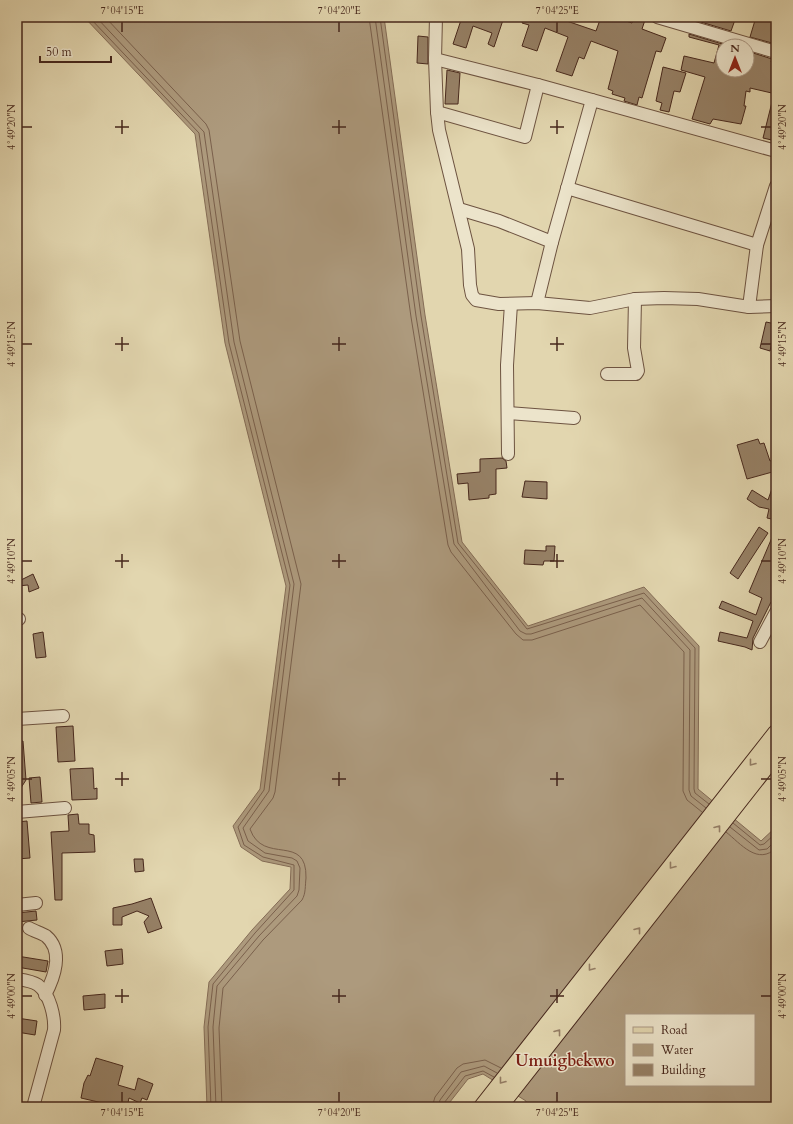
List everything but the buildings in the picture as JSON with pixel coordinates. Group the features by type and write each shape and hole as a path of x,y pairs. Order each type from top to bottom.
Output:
{"main road":[{"path":"482,1107 776,733"},
{"path":"499,1107 776,754"}],"street":[{"path":"436,17 435,59 439,130 468,248 472,295 476,300 483,303 537,303 590,308 635,300 698,299 749,308 776,306"},
{"path":"658,17 776,52"},
{"path":"435,59 538,85 776,151"},
{"path":"437,112 525,137 538,85"},
{"path":"537,303 552,242 592,100"},
{"path":"749,308 757,245 776,186"},
{"path":"567,188 757,245"},
{"path":"459,209 499,221 552,242"},
{"path":"607,374 636,374 638,371 634,348 635,300"},
{"path":"508,454 508,365 511,304"},
{"path":"508,413 574,418"},
{"path":"760,642 776,612"},
{"path":"17,719 63,716"},
{"path":"17,812 65,808"},
{"path":"17,905 36,903"},
{"path":"29,928 45,936 52,943 55,951 55,974 45,995"},
{"path":"17,979 32,982 40,986 53,1014 54,1030 33,1107"}],"water":[{"path":"84,17 384,17 425,315 462,542 528,626 644,587 699,646 698,789 761,841 776,827 776,1107 526,1107 526,1101 483,1074 468,1079 446,1107 207,1107 204,1027 209,982 252,930 290,889 291,867 262,861 241,847 233,826 260,789 286,586 225,343 195,134"}],"district":[{"name":"Umuigbekwo","path":"565,1060"}]}
